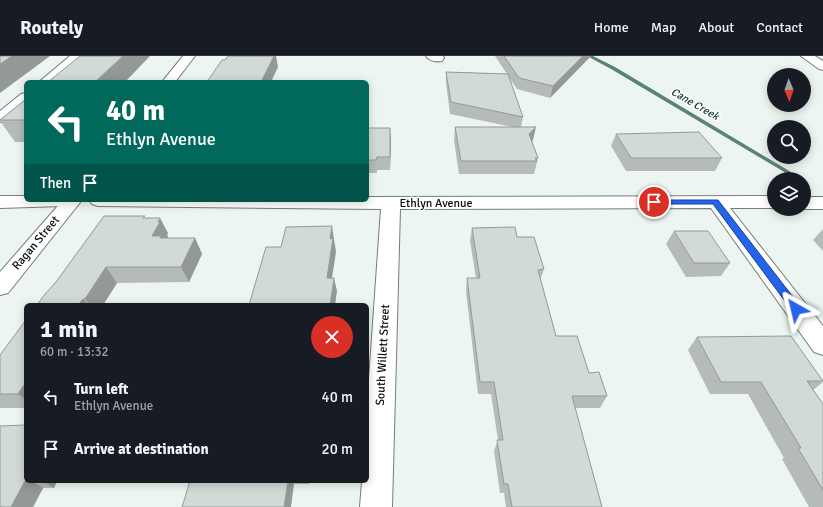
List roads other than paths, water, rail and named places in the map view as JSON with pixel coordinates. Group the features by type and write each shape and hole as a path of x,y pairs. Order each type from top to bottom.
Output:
{"street":[{"path":"47,80 77,56"},
{"path":"170,80 190,56"},
{"path":"807,56 823,66"},
{"path":"0,118 24,99"},
{"path":"0,202 24,201"},
{"name":"Ragan Street","path":"0,287 71,202"},
{"name":"Ethlyn Avenue","path":"293,202 767,202"},
{"path":"716,202 823,344"},
{"name":"South Willett Street","path":"376,507 391,203"},
{"path":"811,203 823,203"}],"waterway":[{"name":"Cane Creek","path":"589,56 613,68 788,172"}]}
